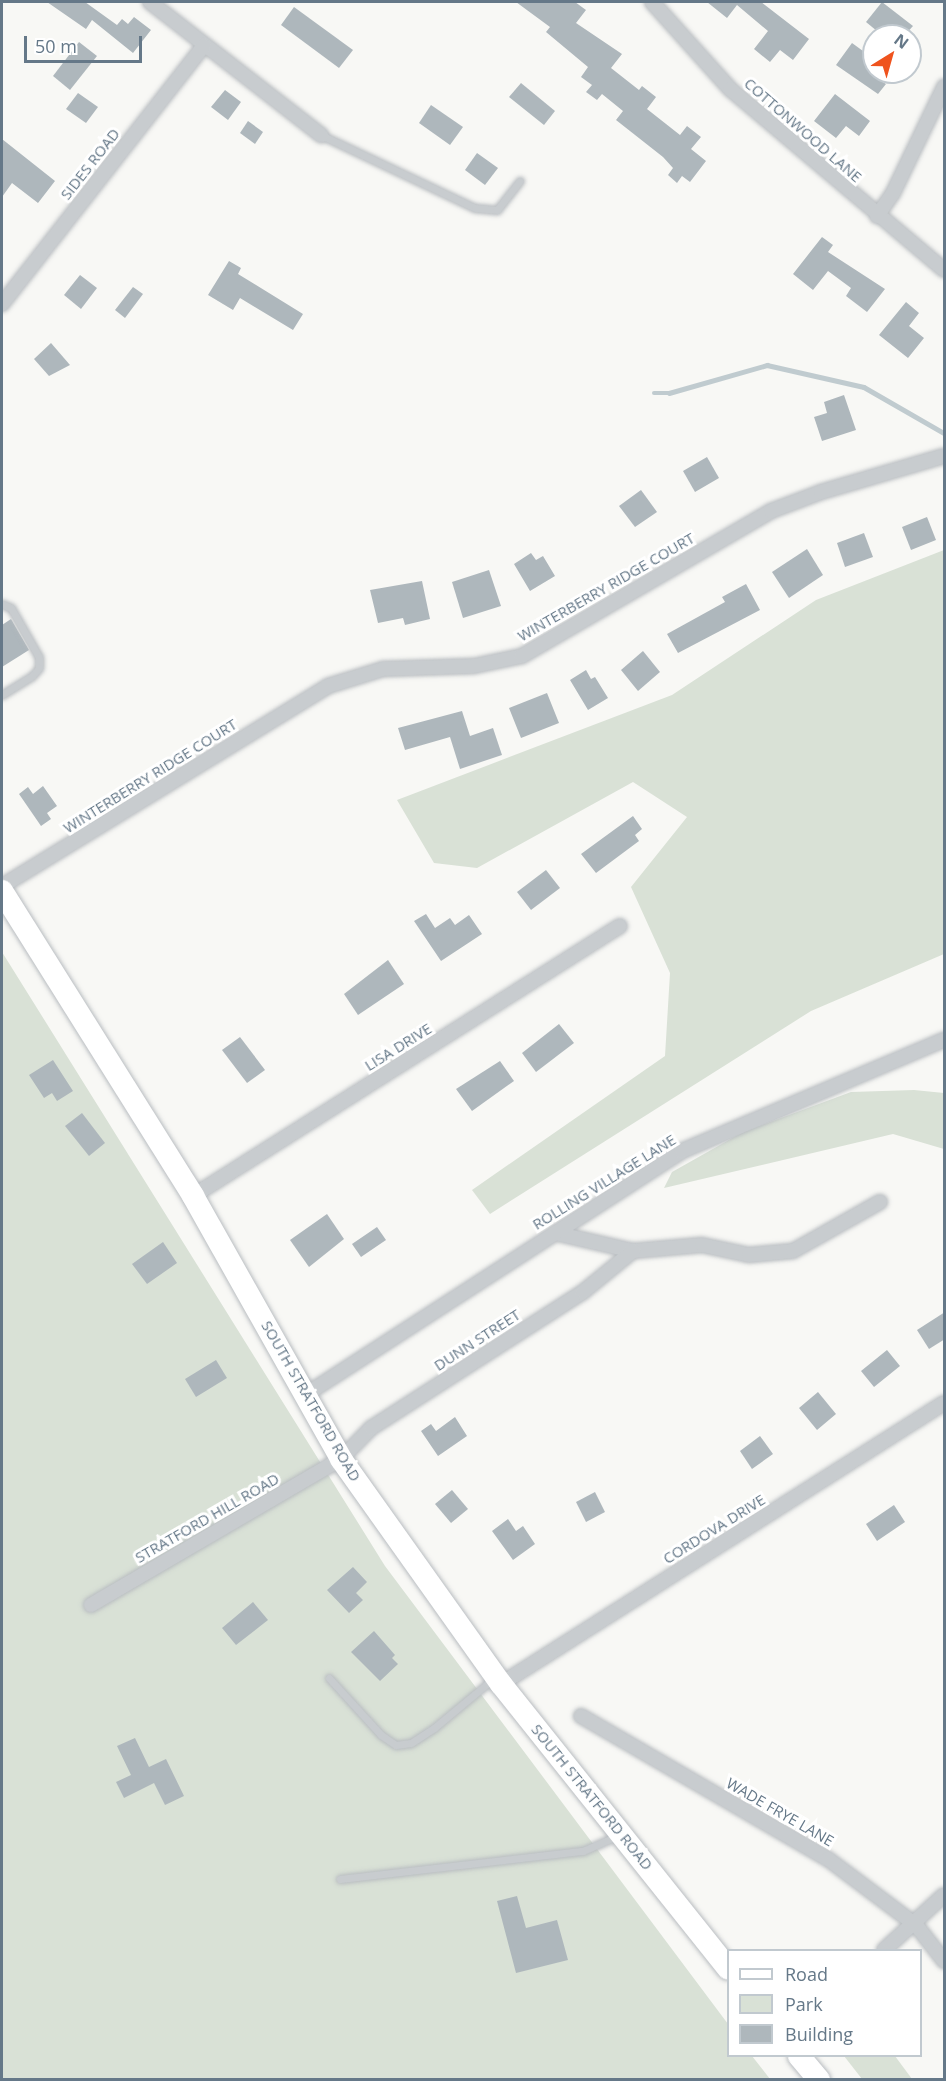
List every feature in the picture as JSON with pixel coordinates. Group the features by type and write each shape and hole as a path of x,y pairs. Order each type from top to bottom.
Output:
{"main road":[{"name":"SOUTH STRATFORD ROAD","path":"2,891 193,1196 341,1459 498,1680 727,1966"},
{"path":"801,2057 819,2079"}],"street":[{"path":"150,2 321,135"},
{"name":"COTTONWOOD LANE","path":"652,2 730,89 877,216 945,270"},
{"name":"SIDES ROAD","path":"2,304 204,45"},
{"path":"877,216 893,194 945,87"},
{"name":"WINTERBERRY RIDGE COURT","path":"2,886 328,686 382,669 474,666 522,656 771,511 821,492 945,456"},
{"name":"LISA DRIVE","path":"193,1196 620,926"},
{"name":"ROLLING VILLAGE LANE","path":"305,1395 682,1151 945,1040"},
{"path":"555,1233 633,1251 702,1245 749,1255 793,1251 880,1202"},
{"name":"DUNN STREET","path":"341,1459 371,1428 583,1292 633,1251"},
{"name":"CORDOVA DRIVE","path":"498,1680 945,1403"},
{"name":"STRATFORD HILL ROAD","path":"90,1605 341,1459"},
{"name":"WADE FRYE LANE","path":"581,1716 828,1859 916,1925 945,1961"},
{"path":"885,1949 916,1925 945,1895"}],"lane":[{"path":"321,135 475,208 497,210 520,181"},
{"path":"2,604 11,608 39,657 39,668 32,676 2,695"},
{"path":"329,1678 381,1736 396,1744 411,1743 498,1680"},
{"path":"340,1879 583,1851 621,1834"}],"green space":[{"path":"944,550 944,954 811,1011 490,1214 472,1190 665,1056 670,973 631,887 687,817 633,782 477,868 434,863 397,800 672,695 816,600"},
{"path":"2,952 385,1566 727,2023 727,2057 753,2057 770,2079 2,2079"},
{"path":"914,1090 944,1093 944,1149 893,1134 664,1188 672,1172 743,1132 851,1092"},
{"path":"845,2057 896,2057 912,2079 862,2079"}],"building":[{"path":"47,2 85,2 117,25 122,19 128,24 134,17 151,30 133,53 92,20 86,29"},
{"path":"516,2 575,2 586,10 576,23 622,54 611,68 639,90 642,86 656,97 647,109 680,135 687,126 701,137 691,149 706,161 690,182 682,176 677,183 668,175 673,168 663,157 616,120 623,111 602,94 597,100 586,92 592,85 581,77 588,67 546,32 550,27"},
{"path":"707,2 761,2 809,39 793,60 780,50 770,62 754,49 768,31 737,5 727,18"},
{"path":"882,2 910,24 868,24 866,22"},
{"path":"294,7 353,50 339,68 281,25"},
{"path":"79,42 97,56 70,90 53,76"},
{"path":"852,43 862,50 862,83 836,65"},
{"path":"521,83 555,111 544,125 509,97"},
{"path":"864,84 886,84 878,94"},
{"path":"225,90 241,102 228,120 211,107"},
{"path":"78,93 98,107 86,123 66,109"},
{"path":"835,94 870,121 859,136 846,126 836,138 814,121"},
{"path":"431,105 463,127 450,145 419,123"},
{"path":"248,121 263,132 255,144 240,133"},
{"path":"2,139 55,181 38,203 12,183 2,197"},
{"path":"477,153 498,168 485,185 465,170"},
{"path":"822,237 833,245 828,252 885,289 867,312 846,296 851,288 828,271 813,290 793,274"},
{"path":"229,261 241,268 238,274 303,314 293,330 240,298 233,310 208,295"},
{"path":"80,275 97,288 81,309 64,295"},
{"path":"133,287 143,294 125,318 115,310"},
{"path":"906,302 919,313 909,326 924,338 908,358 879,335"},
{"path":"51,343 70,365 49,376 34,359"},
{"path":"844,395 856,430 822,441 814,417 827,413 824,402"},
{"path":"707,457 719,478 695,492 683,471"},
{"path":"641,490 657,512 635,527 619,506"},
{"path":"927,517 936,540 911,550 902,527"},
{"path":"864,533 873,557 845,567 837,543"},
{"path":"807,549 823,575 789,598 772,572"},
{"path":"531,553 536,560 543,556 555,576 530,591 514,564"},
{"path":"489,570 501,606 463,618 452,582"},
{"path":"422,581 430,619 405,625 403,618 378,623 370,590"},
{"path":"746,584 760,610 678,653 667,634 725,602 722,597"},
{"path":"11,619 29,650 2,667 2,625"},
{"path":"643,651 660,672 638,691 621,670"},
{"path":"586,670 591,679 595,677 608,698 588,710 570,680"},
{"path":"547,693 559,723 521,738 509,708"},
{"path":"462,711 470,736 493,728 502,755 460,769 450,737 405,750 398,728"},
{"path":"43,786 57,806 47,813 51,819 41,826 19,794 28,787 33,794"},
{"path":"633,816 642,829 635,835 639,841 596,873 581,854"},
{"path":"546,870 560,888 531,910 517,892"},
{"path":"426,914 435,928 450,918 455,925 469,915 482,934 441,961 414,921"},
{"path":"388,960 404,984 358,1015 344,994"},
{"path":"559,1024 574,1043 536,1072 522,1053"},
{"path":"240,1037 265,1070 247,1083 222,1050"},
{"path":"53,1060 73,1091 57,1101 52,1093 44,1098 29,1075"},
{"path":"500,1061 514,1081 472,1111 456,1089"},
{"path":"82,1113 105,1143 89,1156 65,1126"},
{"path":"327,1214 344,1239 309,1267 290,1240"},
{"path":"377,1227 386,1240 361,1257 352,1244"},
{"path":"163,1242 177,1263 147,1284 132,1264"},
{"path":"945,1312 945,1339 929,1349 917,1330"},
{"path":"887,1350 900,1366 874,1387 861,1371"},
{"path":"216,1360 227,1378 196,1397 185,1379"},
{"path":"818,1392 836,1414 817,1430 799,1408"},
{"path":"455,1417 467,1436 438,1456 421,1431 431,1424 436,1431"},
{"path":"760,1436 773,1454 752,1469 740,1451"},
{"path":"452,1490 468,1509 451,1523 435,1504"},
{"path":"595,1492 605,1512 586,1522 576,1502"},
{"path":"894,1505 905,1522 877,1541 866,1524"},
{"path":"508,1519 516,1531 523,1526 535,1544 513,1560 492,1531"},
{"path":"353,1567 367,1582 356,1593 363,1600 349,1613 327,1590"},
{"path":"253,1602 268,1620 236,1645 222,1628"},
{"path":"374,1631 395,1655 392,1658 398,1664 380,1681 351,1652"},
{"path":"135,1738 149,1767 166,1759 184,1796 165,1805 154,1783 124,1798 116,1782 131,1775 117,1746"},
{"path":"517,1896 526,1928 557,1920 568,1960 516,1973 497,1901"}],"waterway":[{"path":"654,393 669,393 767,365 864,387 944,433"}]}
